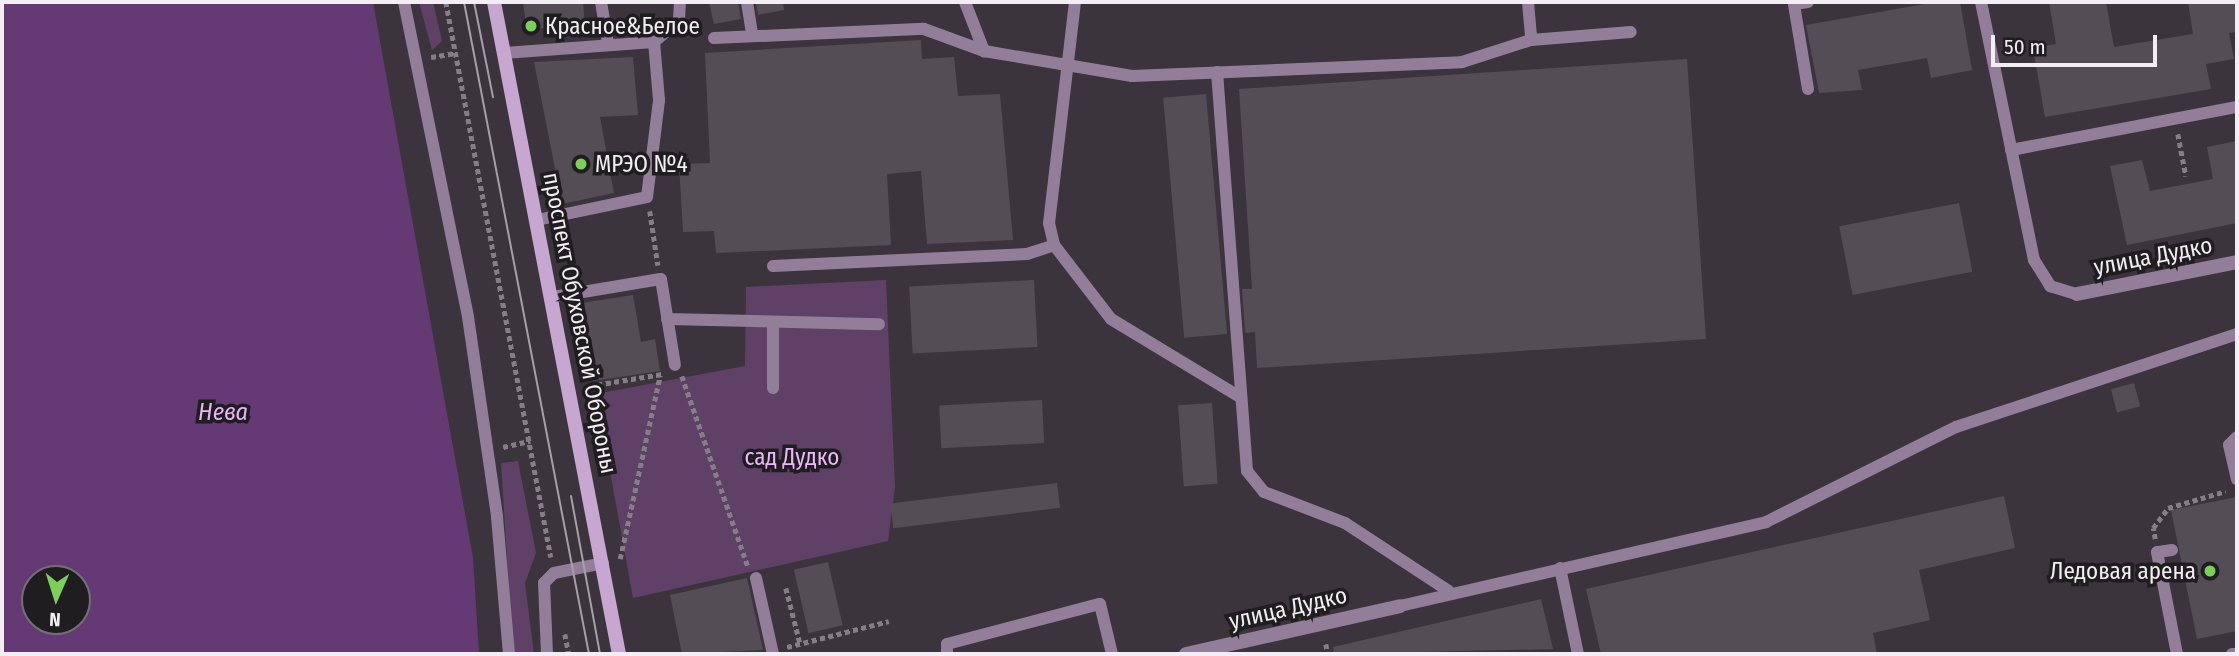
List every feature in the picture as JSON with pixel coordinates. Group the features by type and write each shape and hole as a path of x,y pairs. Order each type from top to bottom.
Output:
{"main road":[{"name":"проспект Обуховской Обороны","path":"494,2 553,297 619,654"}],"street":[{"name":"улица Дудко","path":"2077,294 2237,262"},
{"name":"улица Дудко","path":"1186,654 1400,606"}],"lane":[{"path":"404,2 468,317 497,517 509,654"},
{"path":"601,2 608,44"},
{"path":"504,53 654,41 679,20 680,2"},
{"path":"747,2 752,34"},
{"path":"965,2 984,51"},
{"path":"1075,2 1065,68 1049,223 1054,245 1111,319 1240,397"},
{"path":"1528,2 1531,40"},
{"path":"1808,2 1794,4 1808,89"},
{"path":"1981,2 2040,277 2062,294 2077,294"},
{"path":"715,38 752,34 924,29 984,51 1065,68 1132,76 1462,62 1531,40 1631,32"},
{"path":"537,220 647,197 659,100 654,41"},
{"path":"1217,72 1247,471 1264,492 1345,523 1449,591"},
{"path":"2011,150 2237,107"},
{"path":"773,266 1027,254 1054,245"},
{"path":"553,297 661,279 675,365"},
{"path":"667,319 879,324"},
{"path":"773,322 773,388"},
{"path":"1400,606 1449,591 1766,522 1956,427 2237,334"},
{"path":"2237,436 2229,445 2237,479"},
{"path":"2172,550 2157,552 2177,654"},
{"path":"547,654 544,583 554,573 603,563"},
{"path":"1560,568 1578,654"},
{"path":"756,578 773,652"},
{"path":"947,654 947,645 1100,604 1112,654"}],"path":[{"path":"446,2 551,558"},
{"path":"432,57 456,53"},
{"path":"2175,119 2186,176"},
{"path":"647,197 661,279"},
{"path":"589,386 660,375 675,365 756,578"},
{"path":"620,561 660,375"},
{"path":"505,446 530,442"},
{"path":"2157,552 2153,528 2168,508 2237,488"},
{"path":"786,588 800,643"},
{"path":"773,652 889,621"}],"green space":[{"path":"419,2 433,2 442,41 432,50"},
{"name":"сад Дудко","path":"886,280 895,487 888,541 633,598 596,394 745,366 746,287"},
{"path":"518,461 536,553 525,583 534,654 514,654 501,463"}],"water":[{"name":"Нева","path":"2,2 373,2 473,558 479,654 2,654"}],"building":[{"path":"523,2 583,2 585,25 534,29 526,24"},
{"path":"709,2 738,2 741,19 714,24"},
{"path":"756,2 783,2 784,10 758,15"},
{"path":"1936,2 1960,2 1972,70 1931,78 1927,58 1858,70 1862,90 1819,93 1806,25"},
{"path":"2049,2 2106,2 2114,47 2193,34 2188,2 2237,2 2237,32 2229,33 2234,59 2206,64 2211,89 2045,117 2033,48 2056,44"},
{"path":"921,40 922,59 954,57 958,96 1000,94 1013,240 927,244 921,171 887,174 891,245 716,253 714,231 683,232 679,164 710,163 705,53"},
{"path":"633,57 638,115 600,117 614,193 562,204 534,62"},
{"path":"1687,59 1706,339 1257,368 1255,332 1245,333 1242,289 1252,289 1239,89"},
{"path":"1206,94 1227,334 1184,338 1163,98"},
{"path":"2237,141 2237,223 2127,245 2110,166 2142,160 2150,191 2213,179 2207,147"},
{"path":"1959,203 1972,272 1853,295 1839,226"},
{"path":"1034,280 1038,347 913,353 909,287"},
{"path":"633,295 641,342 655,339 660,371 593,381 581,303"},
{"path":"2134,383 2140,406 2117,412 2111,389"},
{"path":"1042,400 1044,443 941,448 939,405"},
{"path":"1212,403 1218,484 1184,486 1178,405"},
{"path":"1057,483 1060,508 893,528 890,503"},
{"path":"2004,496 2015,548 1919,570 1930,620 1873,633 1877,654 1601,654 1586,589"},
{"name":"Ледовая арена","path":"2237,497 2237,631 2197,639 2171,510"},
{"path":"828,562 843,625 809,633 794,570"},
{"path":"747,578 763,650 682,654 670,595"},
{"path":"1541,599 1553,649 1334,654 1333,647"}],"tram line":[{"path":"464,2 589,654"},
{"path":"474,2 493,97"},
{"path":"571,496 600,654"}],"place":[{"name":"Красное&Белое","path":"531,26"},
{"name":"МРЭО №4","path":"581,164"},
{"name":"Ледовая арена","path":"2210,571"}]}
